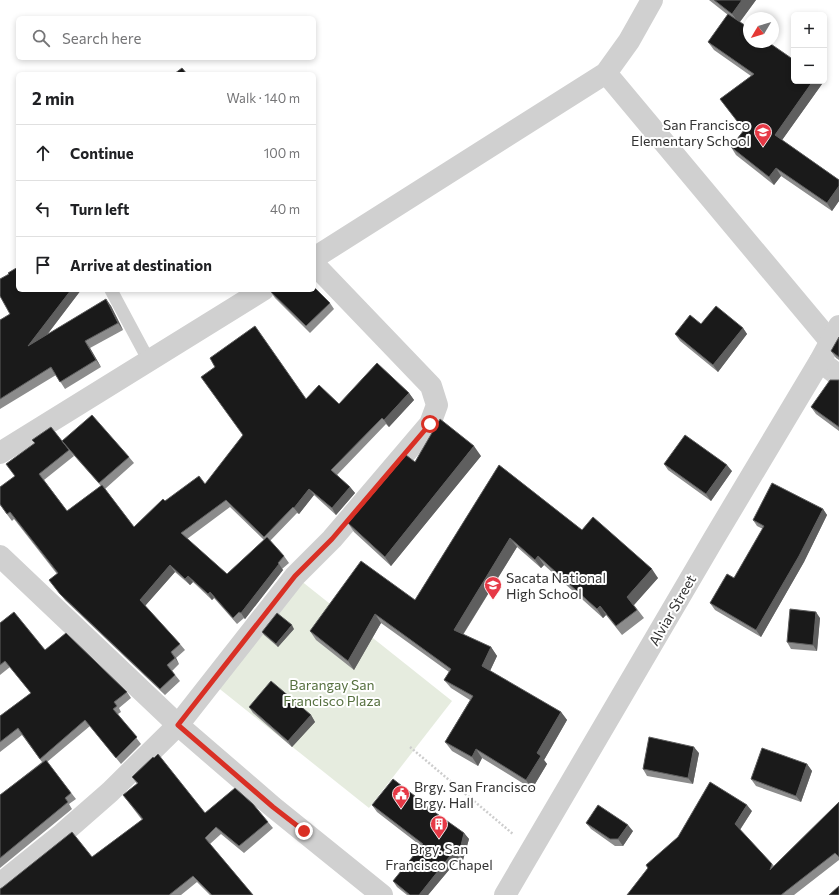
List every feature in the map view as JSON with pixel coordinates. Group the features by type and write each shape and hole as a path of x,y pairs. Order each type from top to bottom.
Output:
{"street":[{"path":"316,257 606,73 629,41 652,0"},
{"path":"606,73 835,334"},
{"path":"0,884 62,834 98,802 178,725 295,576 332,539 430,424 437,405 431,386 316,266"},
{"path":"0,453 260,292"},
{"name":"Alviar Street","path":"505,895 835,334"},
{"path":"820,361 839,376"},
{"path":"0,556 178,725 273,807 382,895"}],"lane":[{"path":"111,292 149,361"}],"path":[{"path":"410,747 532,850"}],"green space":[{"name":"Barangay San Francisco Plaza","path":"295,576 452,701 369,808 211,682"}],"building":[{"path":"714,0 742,0 732,14"},
{"path":"728,14 743,24 743,48 777,48 791,58 791,84 811,84 775,135 839,180 839,186 827,203 776,168 769,177 731,147 744,130 720,99 754,74 708,42"},
{"path":"182,68 185,72 177,72"},
{"path":"16,268 16,292 69,292 28,346 106,299 118,323 85,341 96,360 60,382 51,367 0,399 0,320 10,314 0,296 0,279 9,274 8,273"},
{"path":"316,289 330,303 306,326 271,292 316,292"},
{"path":"716,306 743,328 713,365 675,334 690,315 701,324"},
{"path":"255,326 306,399 319,385 339,404 377,363 409,393 384,420 382,418 331,470 350,487 332,508 309,489 294,508 293,507 264,537 226,500 181,533 227,574 267,537 284,556 241,613 239,612 233,618 210,592 208,594 188,576 185,579 170,565 140,600 180,644 171,652 175,658 167,665 175,675 160,689 60,594 49,580 58,573 10,512 7,514 0,504 0,487 15,476 6,464 35,443 32,440 51,427 69,450 39,474 67,511 102,485 134,527 163,499 165,501 199,476 205,484 243,435 201,377 215,367 210,358"},
{"path":"839,337 839,357 831,351"},
{"path":"830,380 839,380 839,427 811,407"},
{"path":"92,415 129,457 99,483 62,441"},
{"path":"440,419 474,446 385,557 348,523 406,455 415,462"},
{"path":"685,435 727,465 706,494 664,464"},
{"path":"499,465 582,530 593,517 652,569 627,597 637,610 616,626 600,606 597,609 538,556 535,560 510,538 454,630 491,647 482,666 561,712 537,753 541,756 526,780 476,749 472,757 445,742 473,696 444,680 451,669 375,614 348,661 310,631 361,561 415,600"},
{"path":"772,483 823,509 799,556 756,630 710,603 727,574 734,578 764,526 753,520"},
{"path":"790,609 816,612 813,645 787,642"},
{"path":"14,612 45,650 66,633 127,692 114,702 117,706 113,709 137,737 116,758 85,720 40,759 18,728 0,742 0,716 31,693 5,661 0,665 0,623"},
{"path":"277,613 292,625 276,644 262,632"},
{"path":"271,681 311,715 288,741 249,707"},
{"path":"649,737 694,747 688,778 643,769"},
{"path":"762,748 807,764 796,796 751,779"},
{"path":"158,754 205,813 235,788 253,804 268,822 239,846 216,827 205,838 253,895 212,895 193,876 169,895 0,895 0,889 72,832 92,857 143,819 123,795 138,783 132,777"},
{"path":"46,760 71,793 65,798 68,802 0,858 0,795"},
{"path":"393,779 420,800 419,801 464,833 459,854 454,851 419,895 410,895 393,881 423,844 372,805"},
{"path":"710,782 747,805 735,824 772,864 770,870 839,802 839,857 835,853 781,895 627,895 648,868 646,865 678,837"},
{"path":"598,805 628,825 618,839 610,839 586,823"},
{"path":"839,886 839,895 829,895"}],"place":[{"name":"San Francisco Elementary School","path":"763,147"},
{"name":"Sacata National High School","path":"493,600"},
{"name":"Brgy. San Francisco Brgy. Hall","path":"401,809"},
{"name":"Brgy. San Francisco Chapel","path":"439,839"}],"route":[{"path":"304,831 273,807 178,725 295,576 332,539 430,424"}]}
